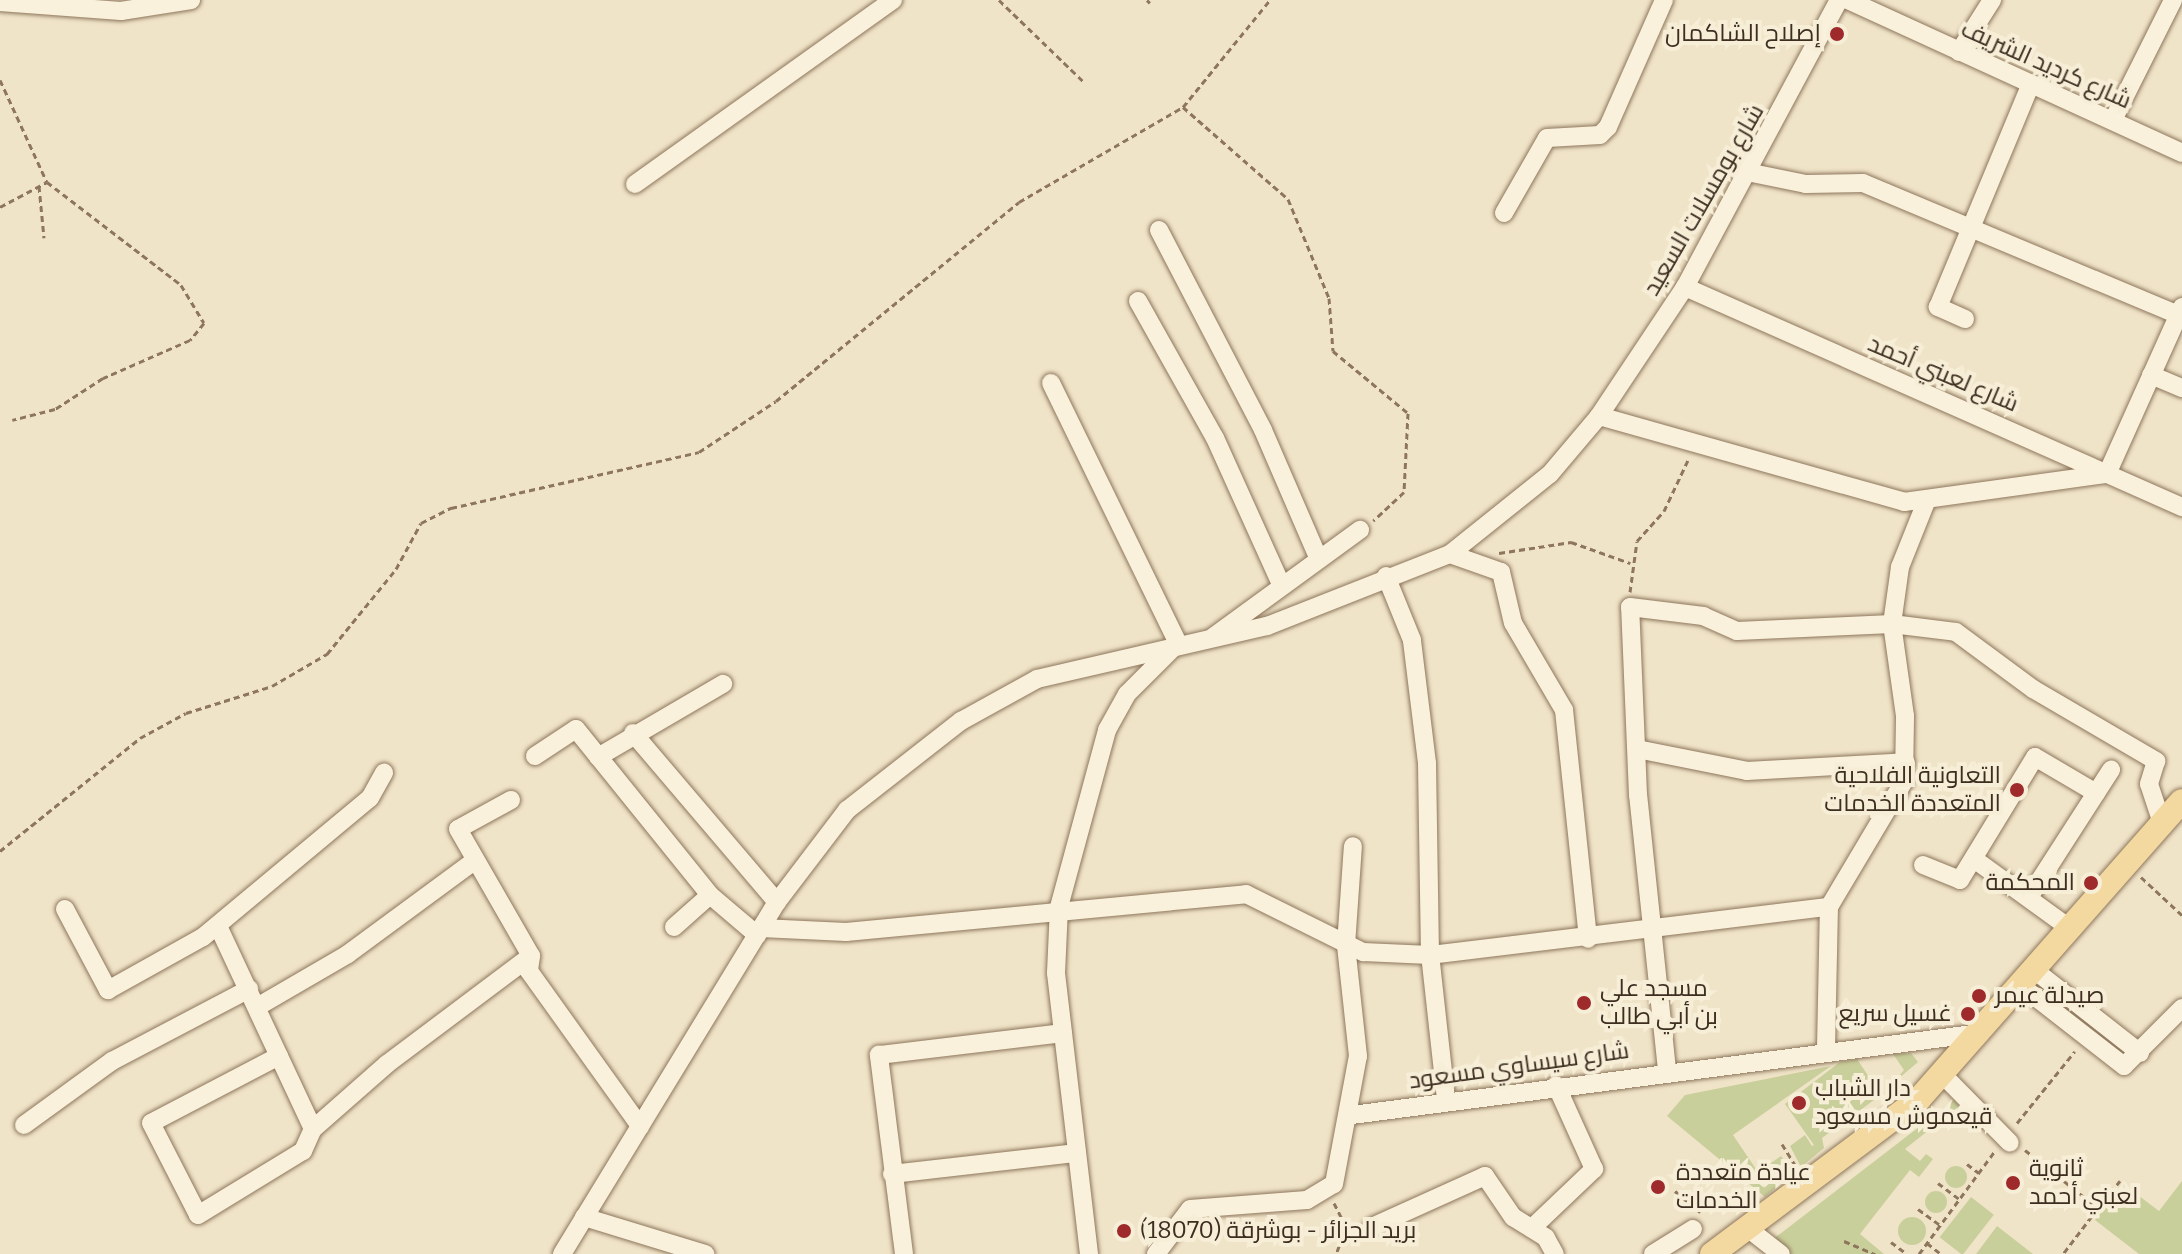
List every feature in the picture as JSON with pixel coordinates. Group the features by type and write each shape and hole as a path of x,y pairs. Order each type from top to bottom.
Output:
{"main road":[{"path":"1712,1254 1766,1246 1947,1071 2068,927 2182,801"}],"street":[{"path":"0,2 121,11 191,0"},
{"path":"635,184 893,0"},
{"path":"1504,213 1547,138 1600,135 1608,127 1664,0"},
{"path":"1959,52 1992,0"},
{"path":"2113,120 2173,0"},
{"name":"شارع كرديد الشريف","path":"1851,1 2182,153"},
{"name":"شارع بومسلات السعيد","path":"562,1254 777,902 847,810 961,721 1037,679 1267,626 1386,576 1450,554 1550,474 1599,416 1685,287 1851,1"},
{"path":"1965,319 1938,307 2031,84"},
{"path":"1599,416 1904,502 1926,502 2107,474 2180,311 1971,223 1863,183 1806,184 1752,173"},
{"path":"1159,230 1263,430 1317,555"},
{"name":"شارع لعبني أحمد","path":"1685,287 2182,507"},
{"path":"1138,301 1215,438 1280,582"},
{"path":"2151,375 2182,388"},
{"path":"1051,383 1176,646 1127,694 1107,730 1087,780 1059,907 1063,1033 1089,1254"},
{"path":"1826,1048 1829,907 1904,781 1906,762 1892,624 1900,567 1926,502"},
{"path":"1211,638 1317,555 1360,530"},
{"path":"1450,554 1501,572 1513,623 1564,710 1588,939"},
{"path":"1386,576 1412,640 1427,763 1430,955 1446,1099"},
{"path":"1667,1070 1651,930 1630,607 1703,616 1737,631 1892,624 1967,637 2033,689 2134,742 2156,761 2149,784 2162,823"},
{"path":"598,757 633,733 723,684"},
{"path":"535,756 576,729 710,895 759,931 846,932 1059,907 1246,894 1346,945 1430,955 1588,939 1829,907"},
{"path":"633,733 777,902"},
{"path":"1637,749 1747,771 1906,762"},
{"path":"1923,865 1954,883 1974,859 2035,757 2096,793"},
{"path":"2031,894 2111,770"},
{"path":"65,909 108,990 218,926 370,798 384,773"},
{"path":"511,800 458,829 531,956 529,971 640,1126"},
{"path":"1156,1254 1190,1209 1329,1192 1352,1115 1358,1056 1346,945 1353,846"},
{"path":"1974,859 2031,894 2068,927"},
{"path":"257,1007 348,954 474,861"},
{"path":"674,927 710,895"},
{"path":"218,926 313,1129"},
{"path":"279,1056 151,1123 198,1215 291,1161 313,1129 531,956"},
{"path":"2026,977 2086,1036 2124,1066 2140,1053 2162,1021 2182,1008"},
{"path":"2026,977 2140,1053"},
{"path":"24,1125 112,1061 249,989"},
{"path":"904,1254 879,1055 1063,1033"},
{"name":"شارع سيساوي مسعود","path":"1352,1115 1446,1099 1826,1048 1981,1033"},
{"path":"1931,1037 1947,1071 2008,1139"},
{"path":"1532,1228 1594,1169 1556,1085"},
{"path":"892,1174 1077,1153"},
{"path":"1372,1227 1479,1176 1555,1254"},
{"path":"584,1217 705,1254"},
{"path":"1653,1254 1686,1233 1690,1254"}],"path":[{"path":"999,0 1083,81"},
{"path":"0,851 140,738 186,713 272,686 327,654 396,569 421,523 451,508 699,452 776,401 1019,202 1183,107 1270,0"},
{"path":"0,80 47,182 181,285 203,311 204,323 190,340 103,378 55,409 12,420"},
{"path":"1183,107 1288,199 1329,298 1333,351 1408,413 1404,492 1360,530"},
{"path":"0,207 47,182"},
{"path":"39,186 44,238"},
{"path":"1630,607 1630,563 1637,541 1680,483 1695,442"},
{"path":"1476,562 1571,542 1630,563"},
{"path":"2126,862 2182,915"},
{"path":"1919,1254 2086,1036"},
{"path":"2008,1139 2098,1208"},
{"path":"1782,1144 1785,1150"},
{"path":"1967,1164 1979,1173"},
{"path":"2063,1254 2120,1181"},
{"path":"1938,1183 1959,1199"},
{"path":"1329,1192 1346,1227 1336,1254"},
{"path":"1918,1209 1940,1225"},
{"path":"1844,1241 1875,1254"},
{"path":"1891,1242 1905,1253"},
{"path":"1927,1243 1941,1254"},
{"path":"1895,1254 1905,1253"}],"green space":[{"path":"1911,1053 1918,1062 1891,1085 1904,1070 1893,1054"},
{"path":"1857,1059 1881,1095 1822,1138 1824,1148 1801,1167 1790,1146 1805,1135 1814,1145 1785,1104 1840,1062"},
{"path":"1831,1066 1733,1135 1758,1172 1781,1156 1793,1173 1765,1197 1667,1116 1685,1095"},
{"path":"1954,1100 1959,1106 1905,1149 1920,1161 1926,1154 1933,1159 1919,1177 1910,1170 1860,1234 1884,1254 1790,1254 1772,1240"},
{"path":"1952,1166 1960,1166 1967,1177 1960,1188 1952,1188 1945,1181 1945,1173"},
{"path":"2182,1181 2182,1254 2139,1254 2095,1220 2122,1183 2159,1211"},
{"path":"1936,1191 1944,1194 1947,1202 1944,1210 1936,1213 1928,1210 1925,1202 1928,1194"},
{"path":"1971,1197 1994,1215 1963,1254 1940,1237"},
{"path":"1912,1217 1922,1221 1926,1231 1922,1241 1912,1245 1902,1241 1898,1231 1902,1221"},
{"path":"1997,1226 2033,1254 1976,1254"}],"place":[{"name":"إصلاح الشاكمان","path":"1837,34"},
{"name":"التعاونية الفلاحية المتعددة الخدمات","path":"2017,790"},
{"name":"المحكمة","path":"2091,883"},
{"name":"صيدلة عيمر","path":"1979,996"},
{"name":"مسجد علي بن أبي طالب","path":"1584,1003"},
{"name":"غسيل سريع","path":"1968,1014"},
{"name":"دار الشباب قيعموش مسعود","path":"1799,1103"},
{"name":"ثانوية لعبني أحمد","path":"2013,1183"},
{"name":"عيادة متعددة الخدمات","path":"1658,1187"},
{"name":"بريد الجزائر - بوشرقة (18070)","path":"1124,1231"}]}
